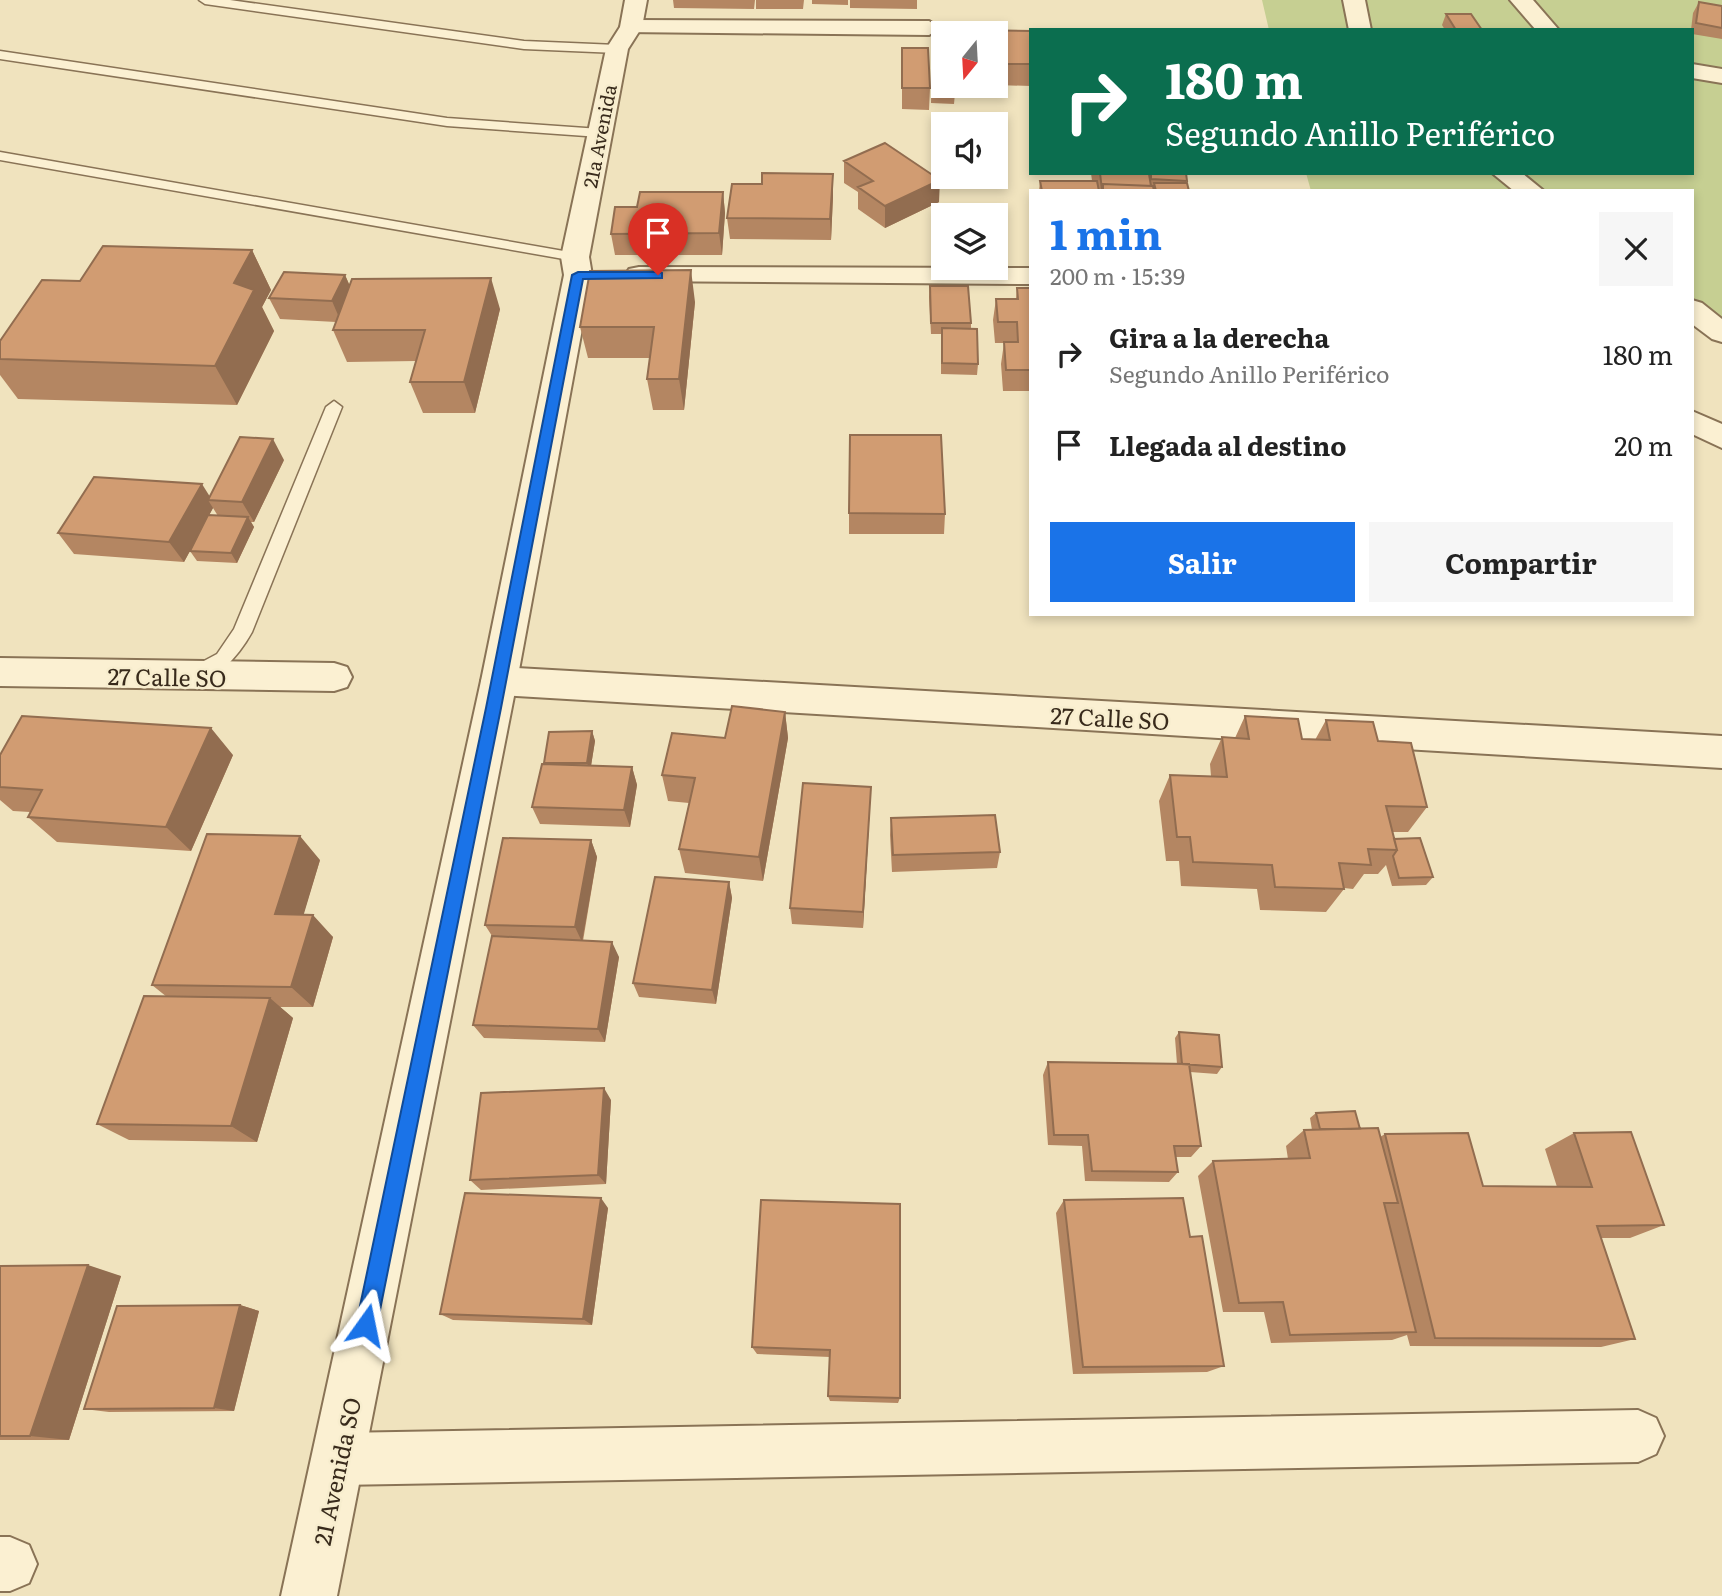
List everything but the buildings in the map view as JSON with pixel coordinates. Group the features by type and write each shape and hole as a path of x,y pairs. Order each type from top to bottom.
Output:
{"street":[{"name":"21a Avenida","path":"594,271 600,133 617,49 631,27 636,0"},
{"path":"1354,0 1360,28"},
{"path":"1526,1 1546,28"},
{"path":"631,27 929,28"},
{"path":"1694,71 1722,76"},
{"path":"1508,175 1528,189"},
{"path":"594,271 1029,275"},
{"name":"21 Avenida SO","path":"309,1596 499,681 594,271"},
{"path":"1694,311 1722,333"},
{"path":"1694,422 1722,437"},
{"name":"27 Calle SO","path":"0,672 189,677 334,677"},
{"name":"27 Calle SO","path":"499,681 1722,752"},
{"path":"339,1459 1638,1436"}],"lane":[{"path":"205,0 524,45 617,49"},
{"path":"0,55 447,122 600,133"},
{"path":"0,156 594,271"},
{"path":"189,677 224,659 242,632 334,407"}],"green space":[{"path":"1262,0 1722,0 1722,331 1694,323 1694,189 1310,189 1307,175 1694,175 1694,28 1269,28"}],"route":[{"path":"366,1325 493,708 578,275 658,275"}]}
